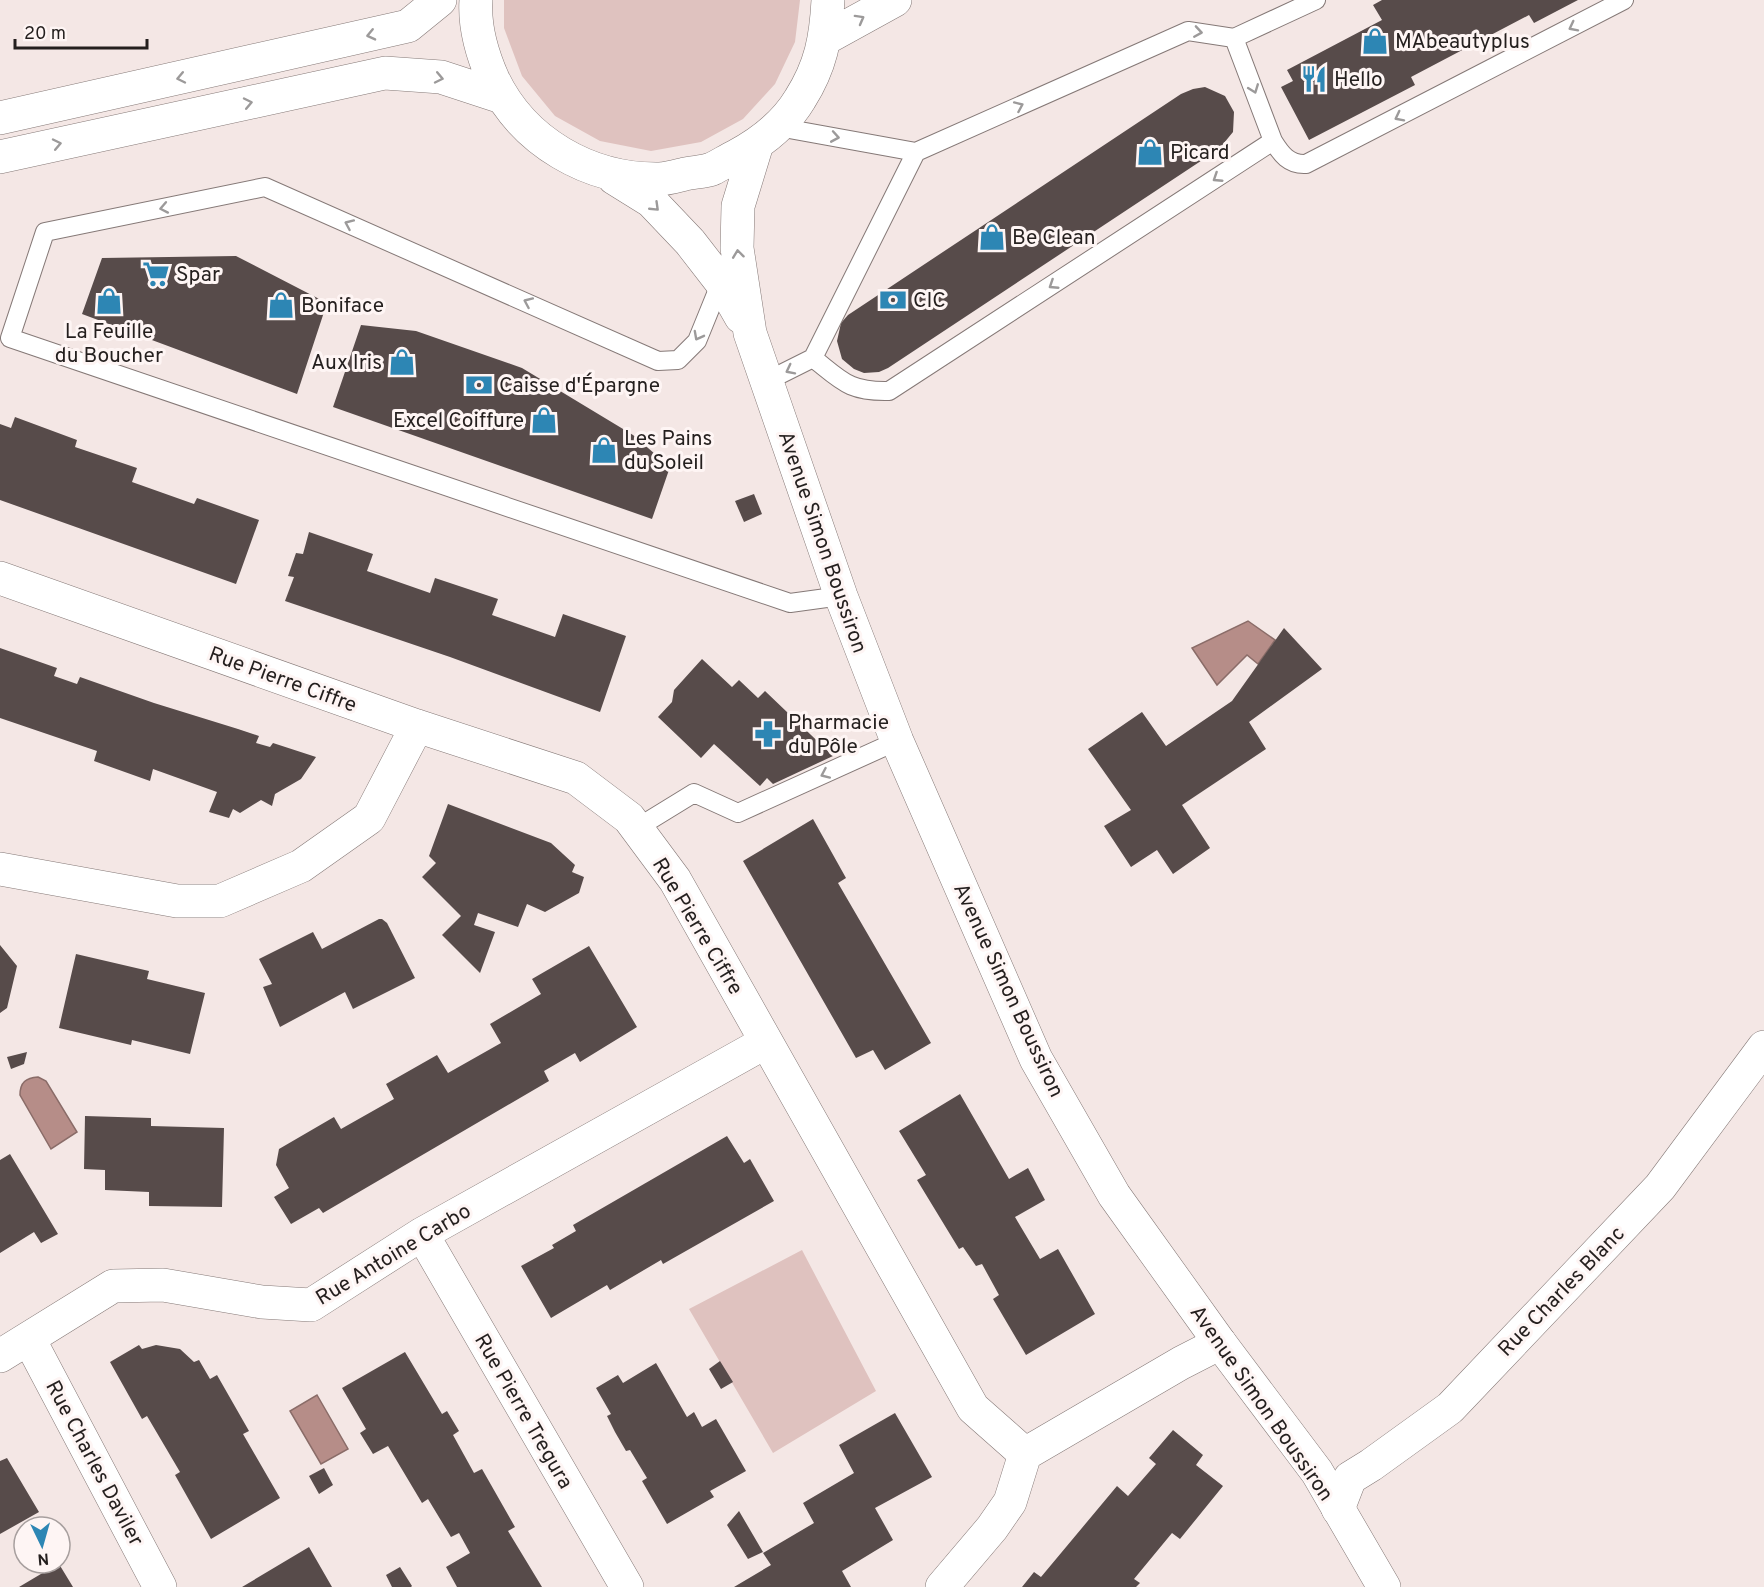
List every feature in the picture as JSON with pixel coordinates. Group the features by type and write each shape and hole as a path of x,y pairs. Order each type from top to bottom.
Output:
{"street":[{"path":"0,118 408,26 440,0"},
{"path":"476,0 475,12 483,57 502,97 530,131 566,158 607,174 651,201 690,242 722,282 750,333"},
{"path":"607,174 660,179 711,169 767,136 799,101 816,70 825,38 828,0"},
{"path":"825,38 895,0"},
{"path":"0,157 385,74 441,78 502,97"},
{"path":"750,333 736,248 738,206 767,136"},
{"name":"Avenue Simon Boussiron","path":"750,333 841,596 897,741 1036,1059 1114,1195 1220,1343 1317,1472 1384,1587"},
{"name":"Rue Pierre Ciffre","path":"0,578 417,726 576,778 629,818 675,880 973,1408 1025,1454"},
{"path":"0,869 177,901 220,901 302,866 369,818 417,726"},
{"name":"Rue Antoine Carbo","path":"0,1356 112,1286 163,1285 262,1302 311,1305 422,1234 766,1042"},
{"name":"Rue Charles Blanc","path":"1338,1509 1350,1478 1450,1407 1660,1187 1764,1047"},
{"name":"Rue Pierre Tregura","path":"422,1234 627,1587"},
{"name":"Rue Charles Daviler","path":"29,1339 160,1587"},
{"path":"942,1587 992,1528 1010,1502 1025,1454 1181,1363 1220,1343"}],"lane":[{"path":"767,136 916,152 1188,31 1234,38 1316,0"},
{"path":"1234,38 1273,141 1289,161 1306,164 1624,0"},
{"path":"813,358 849,386 863,390 889,391 1273,141"},
{"path":"767,381 813,358 916,152"},
{"path":"722,282 697,341 678,360 658,361 265,188 45,232 10,338 790,603 841,596"},
{"path":"637,828 694,793 738,813 897,741"}],"shaded area":[{"path":"504,0 800,0 795,42 775,84 743,119 701,142 651,151 600,141 555,116 522,76 504,28"},
{"path":"1248,621 1275,640 1258,664 1247,655 1217,685 1192,648"},
{"path":"38,1077 46,1081 77,1132 51,1149 20,1095 21,1087 25,1082 30,1078"},
{"path":"802,1250 876,1391 773,1453 689,1309"},
{"path":"317,1395 348,1449 321,1464 290,1411"}],"building":[{"path":"1382,0 1578,0 1534,23 1529,15 1411,77 1415,85 1309,140 1281,87 1293,81 1287,70 1382,20 1373,5"},
{"path":"1205,87 1225,96 1234,112 1233,132 1219,149 888,368 879,372 864,373 854,369 842,359 837,341 841,323 848,315 1181,94"},
{"path":"236,256 327,303 297,394 82,314 102,258"},
{"path":"361,325 416,331 522,368 633,435 670,467 652,519 333,407"},
{"path":"15,417 77,440 75,447 137,468 132,482 194,504 197,498 259,520 236,584 0,500 0,424 11,428"},
{"path":"754,494 762,514 744,522 735,501"},
{"path":"309,532 373,554 367,571 430,593 435,578 498,599 492,615 555,637 563,614 626,636 600,712 450,657 285,601 294,577 288,576 296,553 303,554"},
{"path":"1284,628 1322,669 1249,722 1266,749 1182,805 1210,848 1173,874 1157,850 1131,867 1104,826 1131,810 1088,749 1142,712 1166,746 1232,701"},
{"path":"0,648 57,668 54,676 77,684 80,677 259,736 256,743 270,747 273,743 316,757 301,779 275,794 272,806 261,800 240,813 233,809 229,818 209,812 217,792 153,769 150,781 94,761 97,751 0,718"},
{"path":"702,659 732,687 739,680 758,698 765,691 833,756 773,784 767,778 760,786 714,744 701,758 658,717 672,702 674,690"},
{"path":"448,804 551,843 575,865 572,872 584,877 579,893 545,912 527,904 518,927 478,913 474,925 495,932 480,973 442,935 461,916 422,877 436,863 429,856"},
{"path":"813,819 846,878 838,883 931,1043 885,1070 873,1050 856,1058 743,861"},
{"path":"379,919 387,923 415,978 353,1009 345,992 280,1027 263,987 272,984 259,959 313,932 322,949"},
{"path":"0,945 17,966 7,1008 0,1013"},
{"path":"589,946 637,1027 580,1062 575,1053 544,1071 549,1081 323,1213 319,1208 291,1224 274,1197 289,1188 276,1165 279,1149 334,1117 341,1129 394,1099 386,1084 437,1055 448,1073 501,1043 490,1024 541,994 532,979"},
{"path":"76,954 149,971 147,979 205,993 190,1054 132,1040 131,1045 59,1028"},
{"path":"27,1052 24,1064 11,1069 7,1057"},
{"path":"960,1094 1009,1179 1028,1168 1045,1200 1015,1217 1040,1259 1058,1249 1095,1314 1026,1355 993,1299 999,1295 982,1264 976,1266 963,1247 959,1249 917,1180 926,1175 899,1131"},
{"path":"85,1116 151,1118 151,1126 224,1128 222,1207 149,1206 149,1192 105,1190 105,1170 84,1169"},
{"path":"727,1136 744,1163 750,1159 774,1201 663,1264 661,1260 610,1290 607,1285 551,1318 521,1266 554,1248 552,1245 576,1231 573,1225"},
{"path":"10,1154 58,1234 41,1243 34,1232 0,1253 0,1160"},
{"path":"139,1345 142,1349 156,1345 180,1349 194,1362 199,1360 210,1379 217,1375 249,1431 243,1434 280,1498 211,1539 175,1475 180,1472 147,1416 142,1419 110,1362"},
{"path":"405,1352 442,1414 447,1411 459,1431 453,1435 474,1473 482,1469 515,1527 508,1531 542,1587 457,1587 446,1567 470,1553 459,1533 451,1537 428,1499 422,1503 388,1446 373,1454 360,1433 366,1429 342,1388"},
{"path":"720,1361 733,1382 721,1389 709,1369"},
{"path":"656,1363 687,1417 694,1412 702,1427 716,1419 746,1471 710,1491 714,1497 667,1524 642,1481 647,1478 630,1450 626,1451 615,1432 607,1416 611,1414 596,1388 618,1375 623,1383"},
{"path":"895,1413 932,1477 875,1508 893,1540 842,1571 851,1587 734,1587 771,1565 763,1553 814,1523 803,1503 854,1473 839,1445"},
{"path":"1173,1430 1203,1455 1196,1465 1223,1486 1180,1539 1172,1533 1134,1579 1140,1583 1136,1587 1022,1587 1034,1572 1041,1577 1117,1486 1128,1496 1156,1464 1149,1458"},
{"path":"7,1458 39,1512 34,1515 12,1515 12,1527 0,1534 0,1461"},
{"path":"324,1468 333,1485 319,1494 309,1476"},
{"path":"739,1511 763,1552 748,1559 727,1525"},
{"path":"309,1547 332,1587 242,1587"},
{"path":"400,1567 411,1587 392,1587 386,1575"},
{"path":"39,1575 66,1575 73,1587 19,1587"}],"place":[{"name":"MAbeautyplus","path":"1375,41"},
{"name":"Hello","path":"1314,79"},
{"name":"Picard","path":"1150,152"},
{"name":"Be Clean","path":"992,237"},
{"name":"Spar","path":"156,274"},
{"name":"CIC","path":"893,300"},
{"name":"La Feuille du Boucher","path":"109,301"},
{"name":"Boniface","path":"281,305"},
{"name":"Aux Iris","path":"402,362"},
{"name":"Caisse d'Épargne","path":"479,385"},
{"name":"Excel Coiffure","path":"544,420"},
{"name":"Les Pains du Soleil","path":"604,450"},
{"name":"Pharmacie du Pôle","path":"768,734"}]}
